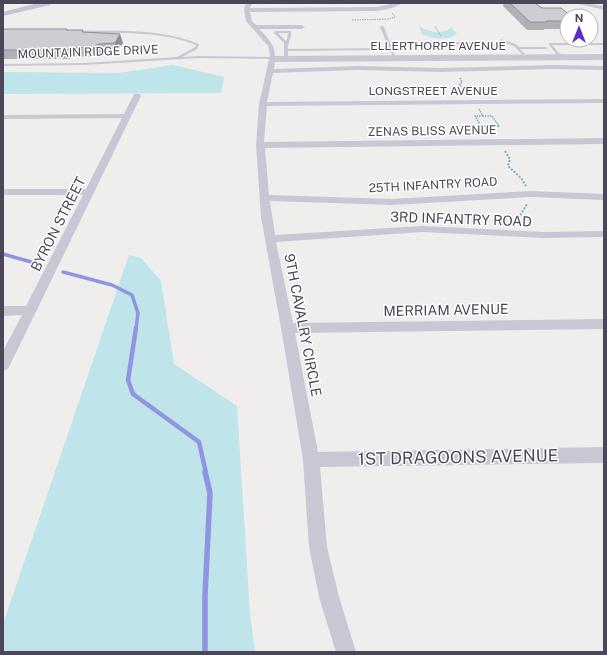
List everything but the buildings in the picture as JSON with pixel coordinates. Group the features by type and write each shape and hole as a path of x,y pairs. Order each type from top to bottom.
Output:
{"main road":[{"path":"3,10 32,3"},
{"path":"3,14 47,3"}],"street":[{"path":"400,3 390,7 377,9 248,6 249,21 266,39 277,58 358,68 456,70 545,67 604,68"},
{"path":"578,3 603,8"},
{"path":"254,27 302,27"},
{"name":"ELLERTHORPE AVENUE","path":"277,58 521,51 604,57"},
{"name":"ELLERTHORPE AVENUE","path":"277,58 393,54 604,53"},
{"name":"9TH CAVALRY CIRCLE","path":"277,58 263,104 260,145 264,198 270,239 288,328 311,460 318,547 329,597 346,652"},
{"name":"BYRON STREET","path":"3,364 137,96"},
{"name":"LONGSTREET AVENUE","path":"263,104 604,101"},
{"path":"3,117 127,116"},
{"name":"ZENAS BLISS AVENUE","path":"260,145 604,141"},
{"path":"3,192 89,192"},
{"name":"25TH INFANTRY ROAD","path":"264,198 400,202 531,194 604,197"},
{"name":"3RD INFANTRY ROAD","path":"270,239 422,229 544,235 604,234"},
{"path":"3,311 30,310"},
{"name":"MERRIAM AVENUE","path":"288,328 604,324"},
{"name":"1ST DRAGOONS AVENUE","path":"311,460 604,455"}],"lane":[{"path":"382,27 393,54"},
{"path":"67,32 140,33 175,37 198,45 196,48 174,59"},
{"path":"277,58 289,39 290,32 275,32 286,43"},
{"path":"500,40 515,45 521,51 546,48"},
{"path":"421,44 470,44"},
{"path":"604,44 549,44 558,53 604,48"},
{"name":"MOUNTAIN RIDGE DRIVE","path":"3,65 85,64 228,57 277,58"}],"path":[{"path":"456,70 462,80 459,85 469,91 483,116"},
{"path":"475,116 492,116 499,126 490,126 481,126 475,116"},
{"path":"490,126 510,159 508,166 521,178 531,194 533,200 524,206 523,214 518,221 530,225"}],"shaded area":[{"path":"419,26 431,31 439,32 448,30 451,28 450,26 457,34 449,38 430,37 422,34"},
{"path":"173,65 224,77 221,93 3,94 3,72 118,73"},
{"path":"129,255 141,258 161,281 174,364 237,406 250,614 255,652 3,652 3,624"}],"waterway":[{"path":"3,254 35,263"},
{"path":"63,272 112,285 132,295 138,313 136,329"},
{"path":"136,328 128,380 133,394 199,442 206,473"},
{"path":"205,472 210,493 205,596 205,652"}]}
